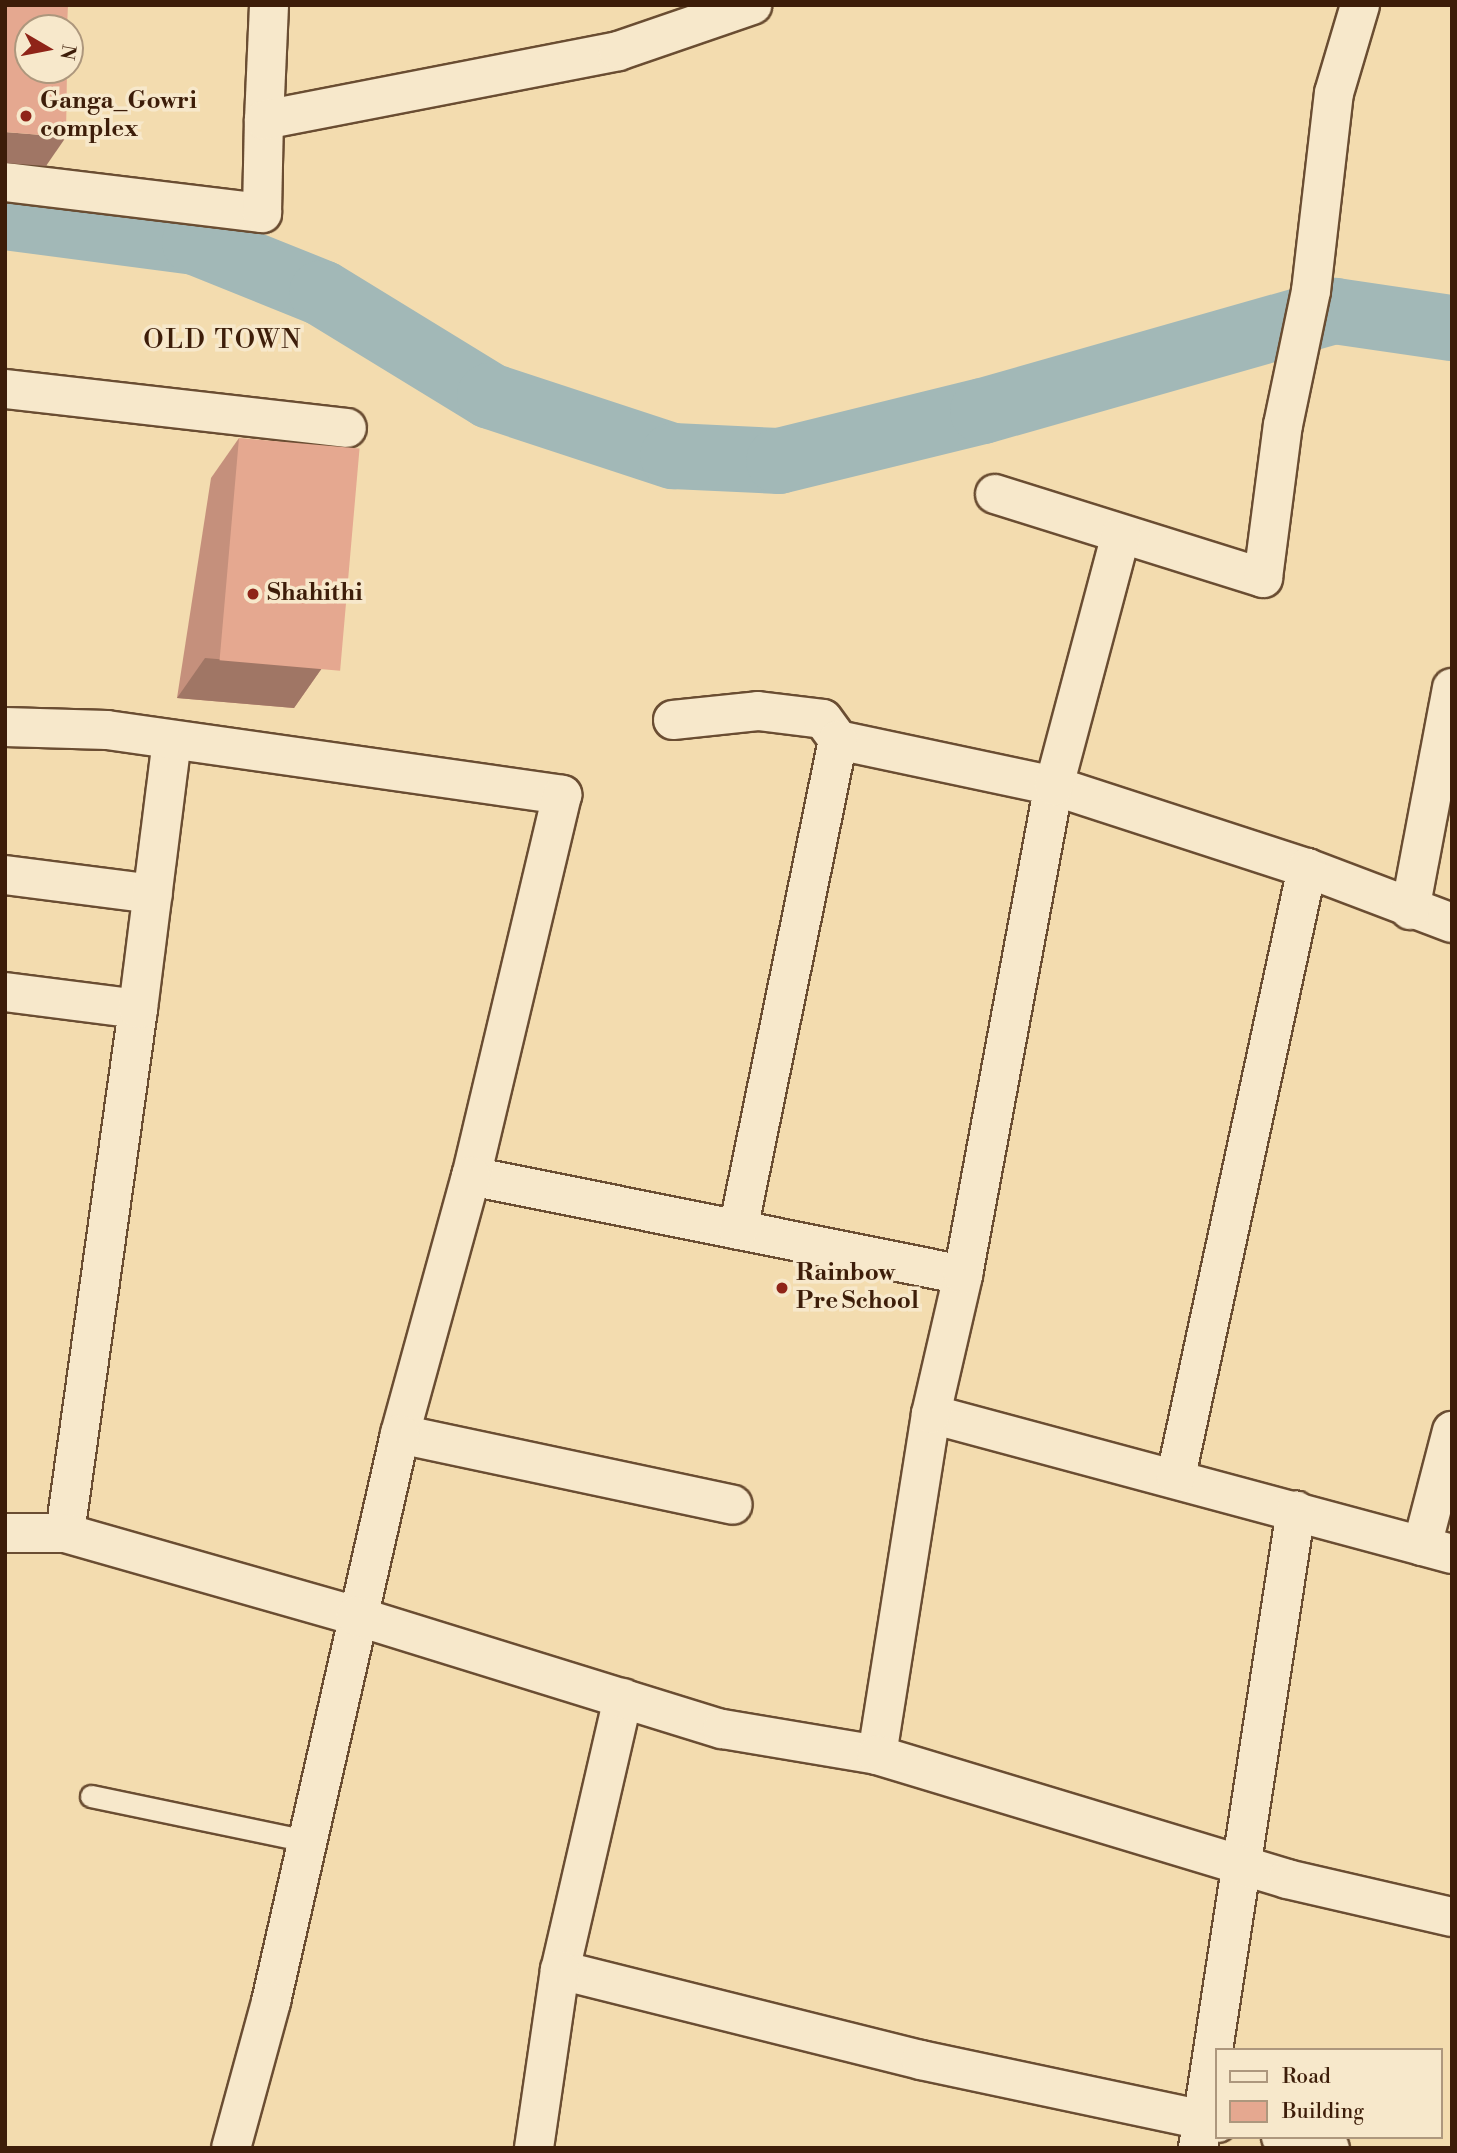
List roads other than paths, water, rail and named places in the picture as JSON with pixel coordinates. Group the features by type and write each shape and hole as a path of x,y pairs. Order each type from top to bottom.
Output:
{"street":[{"path":"5,182 262,213 269,5"},
{"path":"264,120 618,51 752,5"},
{"path":"995,494 1263,578 1283,425 1311,291 1334,93 1360,5"},
{"path":"5,389 347,428"},
{"path":"877,1755 931,1414 963,1275 1054,786 1121,535"},
{"path":"1410,911 1452,688"},
{"path":"673,720 758,711 823,719 838,740 1054,786 1307,868 1410,911 1452,923"},
{"path":"5,727 107,730 562,795 471,1176 400,1434 356,1616 271,2002 231,2148"},
{"path":"65,1532 138,1009 172,740"},
{"path":"737,1230 838,740"},
{"path":"1176,1476 1307,868"},
{"path":"5,875 153,894"},
{"path":"5,992 138,1009"},
{"path":"471,1176 963,1275"},
{"path":"931,1414 1176,1476 1437,1550 1452,1431"},
{"path":"400,1434 733,1505"},
{"path":"1217,2048 1239,1865 1296,1510"},
{"path":"5,1533 65,1532 356,1616 722,1729 877,1755 1239,1865 1452,1917"},
{"path":"534,2148 560,1970 623,1698"},
{"path":"560,1970 1207,2130 1216,2055"},
{"path":"1290,2139 1330,2148"}],"lane":[{"path":"91,1796 307,1841"}],"waterway":[{"path":"5,217 195,242 322,293 490,396 673,456 779,461 983,411 1335,311 1452,328"}],"place":[{"name":"Ganga_Gowri complex","path":"26,116"},
{"name":"Shahithi","path":"253,594"},
{"name":"Rainbow Pre School","path":"782,1288"}],"district":[{"name":"OLD TOWN","path":"223,341"}]}
